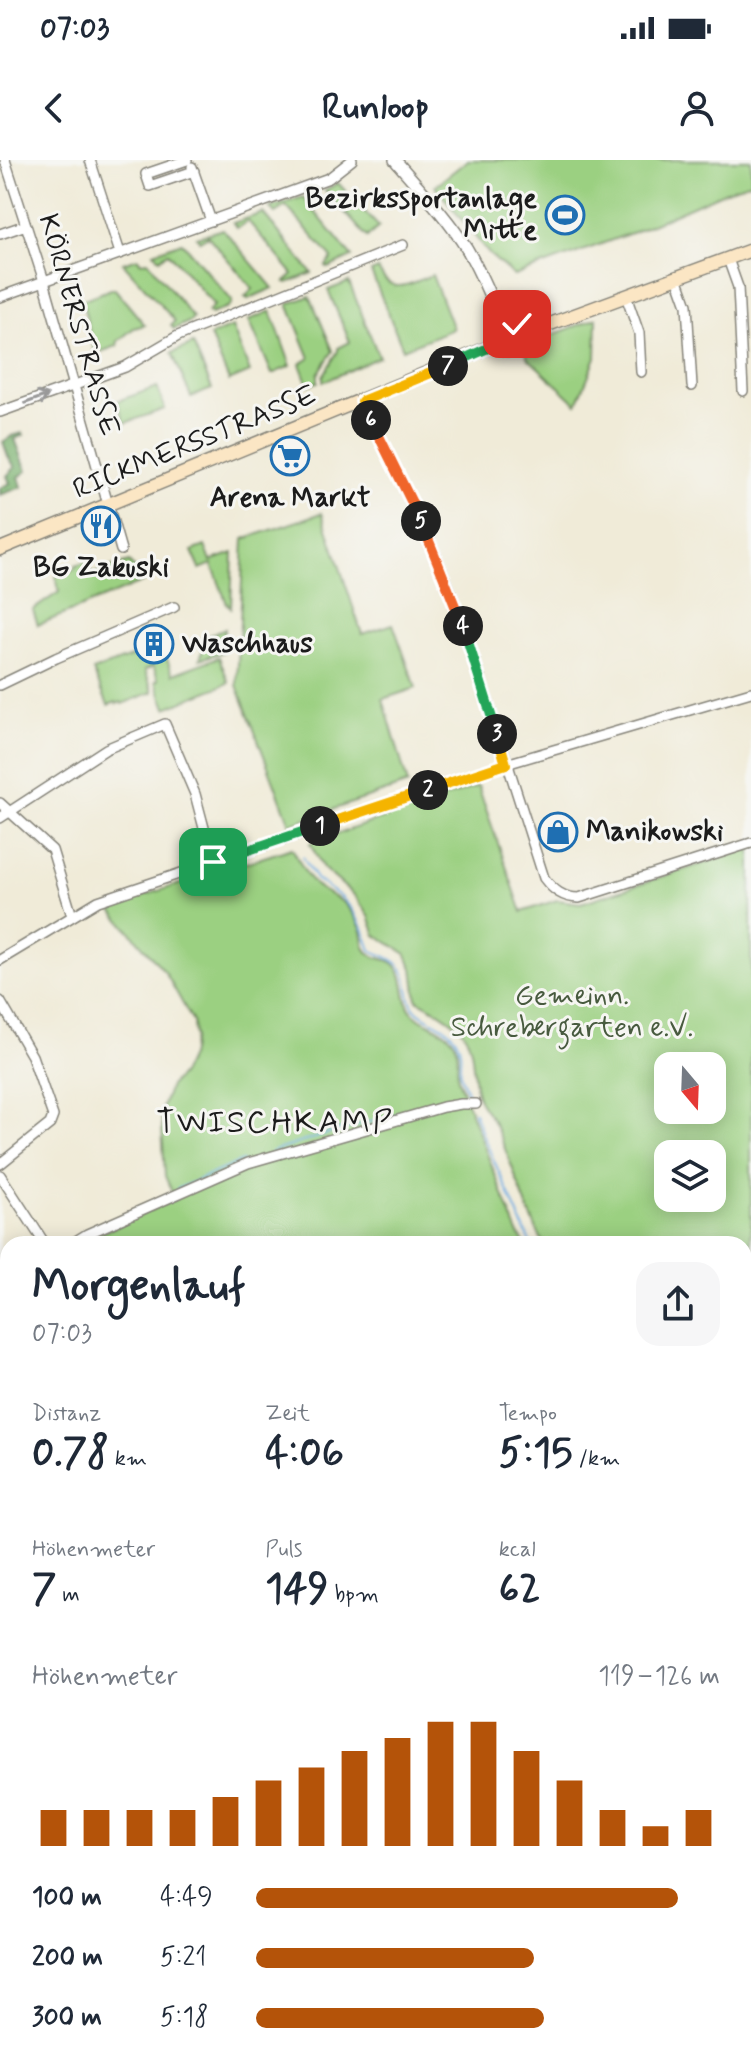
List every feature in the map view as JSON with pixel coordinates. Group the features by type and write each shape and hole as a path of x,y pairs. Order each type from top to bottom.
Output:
{"main road":[{"name":"RICKMERSSTRASSE","path":"0,549 497,344 505,350 515,349 522,342 523,334 751,250"},
{"path":"497,344 495,333 502,324 515,323 523,334"}],"street":[{"path":"90,160 120,253"},
{"path":"194,171 150,186 146,174 188,160 194,171 211,221"},
{"path":"0,297 329,178 352,160"},
{"path":"395,160 467,249 481,273 502,324"},
{"name":"KÖRNERSTRASSE","path":"6,162 44,281 121,550"},
{"path":"0,234 26,225"},
{"path":"0,412 125,367 178,336 403,245"},
{"path":"728,259 738,287 743,391"},
{"path":"677,277 687,305 692,386"},
{"path":"626,296 639,333 641,372"},
{"path":"362,401 427,534 450,590 544,878 557,892 579,898 751,843"},
{"path":"0,685 174,607"},
{"path":"0,960 98,901 506,764 751,692"},
{"path":"0,818 106,749 165,724 195,794 213,862"},
{"path":"0,803 52,850 72,916"},
{"path":"0,1001 32,1056 52,1111 52,1122 0,1164"},
{"path":"84,1236 248,1163 443,1107 476,1104"},
{"path":"0,1175 40,1236"}],"green space":[{"name":"Bezirkssportanlage Mitte","path":"468,160 751,160 751,182 634,232 514,276 489,254 435,186"},
{"path":"338,183 379,227 367,237 325,190"},
{"path":"303,197 352,257 328,268 326,266 332,258 286,206 275,213 270,208"},
{"path":"263,213 312,273 285,282 293,274 248,221 237,228 233,223"},
{"path":"223,229 273,288 248,299 245,297 253,289 208,236 200,241 196,237"},
{"path":"182,242 232,301 230,306 211,314 208,312 214,305 168,252 160,259 154,252"},
{"path":"138,258 140,262 148,261 193,318 191,321 174,329 171,325 175,321 123,263"},
{"path":"378,269 383,278 395,286 432,275 453,329 403,349 371,272"},
{"path":"349,282 379,357 323,382 323,376 338,348 350,342 328,290"},
{"path":"114,288 145,325 134,328 118,341 117,346 95,354 82,300"},
{"path":"310,296 333,351 318,374 318,382 308,385 300,364 310,358 288,304"},
{"path":"271,311 291,366 272,374 249,320"},
{"path":"597,318 596,357 577,404 527,357 526,345"},
{"path":"232,327 250,372 229,381 210,336"},
{"path":"193,344 212,389 191,397 172,353"},
{"path":"157,387 165,409 125,423 117,401"},
{"path":"23,433 15,439 27,471 19,477 22,487 0,495 0,488 10,483 7,476 15,467 3,442"},
{"path":"322,513 362,634 393,624 416,688 383,699 408,784 290,824 237,685 244,539"},
{"path":"205,546 211,561 233,553 231,608 212,564 200,569 192,551"},
{"path":"87,562 92,574 129,562 143,582 38,625 33,610 59,592 56,576"},
{"path":"225,629 223,652 200,659 204,646 202,638"},
{"path":"164,651 173,674 219,657 229,683 166,708 153,666 145,670 153,692 122,704 116,702 108,705 93,671 144,652 147,657"},
{"name":"Gemeinn. Schrebergarten e.V.","path":"478,786 522,912 557,900 581,903 751,848 751,1236 540,1236 494,1123 478,1097 467,1039 453,1022 417,1000 413,968 405,953 376,935 369,916 355,896 323,868 310,843"},
{"path":"292,848 315,885 351,911 361,928 369,953 390,961 397,968 410,1009 415,1015 454,1041 458,1052 458,1079 520,1236 94,1236 175,1199 165,1176 161,1111 170,1086 182,1073 190,1056 194,1038 193,1022 165,972 109,907"}],"waterway":[{"path":"303,857 316,879 351,908 371,950 393,960 403,970 411,1001 417,1011 454,1036 460,1049 460,1073 469,1097 460,1100"},
{"path":"271,1152 411,1111"},
{"path":"474,1112 527,1236"},
{"path":"177,1189 242,1161"}],"place":[{"name":"Bezirkssportanlage Mitte","path":"565,215"},
{"name":"Arena Markt","path":"290,456"},
{"name":"BG Zakuski","path":"101,526"},
{"name":"Waschhaus","path":"154,644"},
{"name":"Manikowski","path":"558,832"}],"district":[{"name":"TWISCHKAMP","path":"275,1123"}],"route":[{"path":"213,862 506,764 450,590 427,534 362,401 497,344 495,335 498,327 508,322 517,324"}]}
